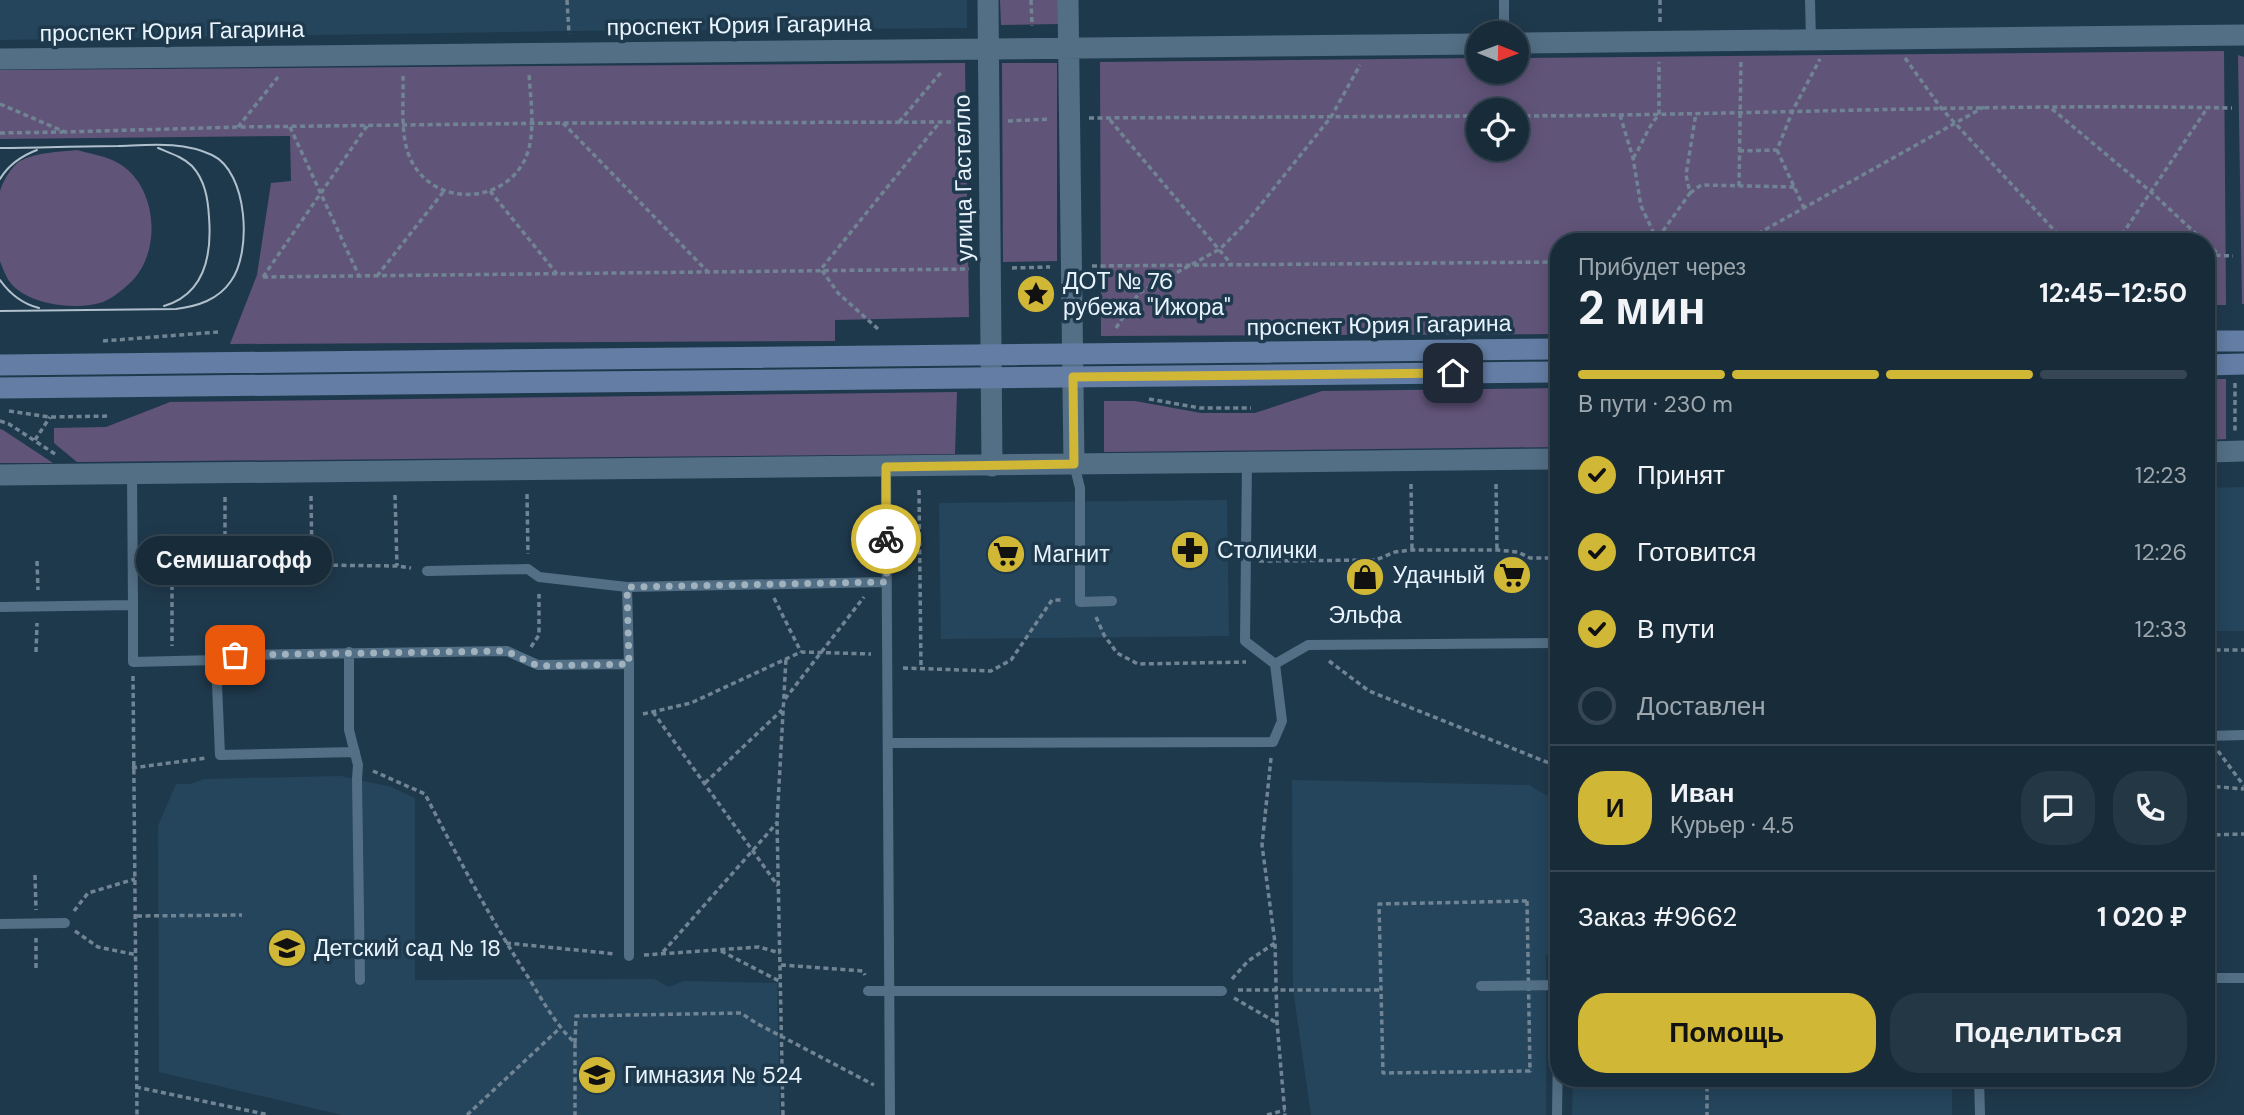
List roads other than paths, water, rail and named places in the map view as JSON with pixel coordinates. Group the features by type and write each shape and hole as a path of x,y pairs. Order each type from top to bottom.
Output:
{"main road":[{"path":"2215,341 2244,341"},
{"name":"проспект Юрия Гагарина","path":"0,365 1550,349"},
{"path":"2215,366 2239,371"},
{"name":"проспект Юрия Гагарина","path":"0,388 1550,372"}],"street":[{"name":"улица Гастелло","path":"988,0 992,355"},
{"path":"1068,0 1074,464"},
{"path":"1530,43 2244,35"},
{"name":"проспект Юрия Гагарина","path":"0,59 1466,44"},
{"path":"992,355 992,466"},
{"path":"2215,451 2240,446"},
{"path":"0,475 1550,459"}],"lane":[{"path":"1504,0 1504,21"},
{"path":"1810,0 1820,40"},
{"path":"888,743 1273,742 1282,721 1275,664 1245,641 1247,463"},
{"path":"1074,464 1080,488 1085,601 1112,601"},
{"path":"886,467 881,582 887,654 890,1115"},
{"path":"132,474 133,662 216,660 235,655 506,651 538,666 629,664"},
{"path":"427,571 528,569 539,578 627,587 881,582"},
{"path":"627,587 630,717 629,956"},
{"path":"0,607 134,605"},
{"path":"1275,664 1308,645 1550,643"},
{"path":"349,652 349,730 358,765 360,981"},
{"path":"216,660 220,755 355,752"},
{"path":"2215,736 2244,735"},
{"path":"0,924 65,923"},
{"path":"2215,978 2244,978"},
{"path":"1481,986 1550,985"},
{"path":"872,991 1222,990"},
{"path":"1558,1087 1558,1115"},
{"path":"1979,1087 1980,1115"}],"tram line":[{"path":"0,148 154,145 201,151 224,164 233,178 243,214 244,233 238,268 231,281 220,293 200,304 176,309 0,311"},
{"path":"158,148 185,160 196,171 207,197 210,231 207,259 197,283 178,300 164,306"},
{"path":"0,179 16,161 37,150"},
{"path":"0,280 17,298 39,308"}],"place":[{"name":"ДОТ № 76 рубежа \"Ижора\"","path":"1036,294"},
{"name":"Столички","path":"1190,550"},
{"name":"Магнит","path":"1006,554"},
{"name":"Удачный","path":"1512,575"},
{"name":"Эльфа","path":"1365,577"},
{"name":"Семишагофф","path":"235,655"},
{"name":"Детский сад № 18","path":"287,948"},
{"name":"Гимназия № 524","path":"597,1075"}]}
